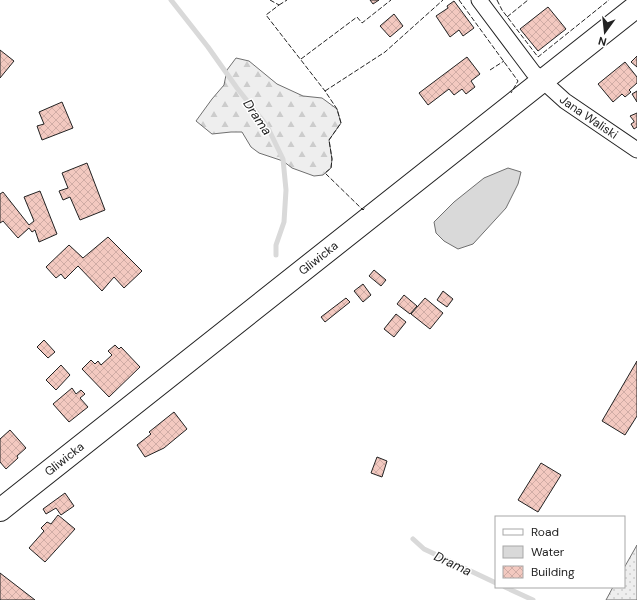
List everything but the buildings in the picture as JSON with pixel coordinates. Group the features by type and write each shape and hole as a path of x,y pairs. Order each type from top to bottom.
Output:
{"main road":[{"name":"Gliwicka","path":"0,510 637,6"}],"street":[{"name":"Jana Waliski","path":"479,0 533,72 542,81 565,101 637,150"}],"green space":[{"path":"236,58 249,61 277,84 303,96 322,98 337,109 341,123 329,140 332,159 331,168 323,175 314,176 292,168 283,161 259,153 251,147 242,132 212,134 196,121 224,85 227,70"},
{"path":"637,545 637,600 606,600 612,588 625,588 625,566"}],"water":[{"path":"508,168 521,172 518,184 506,208 473,244 458,249 444,241 436,233 434,222 454,202 484,178"}],"waterway":[{"name":"Drama","path":"171,0 267,126 283,159 286,190 284,222 276,245 276,255"},
{"name":"Drama","path":"413,539 424,549 495,583"},
{"name":"Drama","path":"507,588 533,600"}],"fence":[{"path":"270,0 279,5 266,15 325,91 337,109 341,123 329,140 332,159 331,168 325,173 363,210 365,208"},
{"path":"279,5 287,0"},
{"path":"301,59 357,17 362,23 391,0"},
{"path":"325,91 385,52 443,0"},
{"path":"459,0 518,81 511,93"},
{"path":"497,0 502,10 538,57 609,0"},
{"path":"507,17 528,0"},
{"path":"490,70 504,61"}]}
